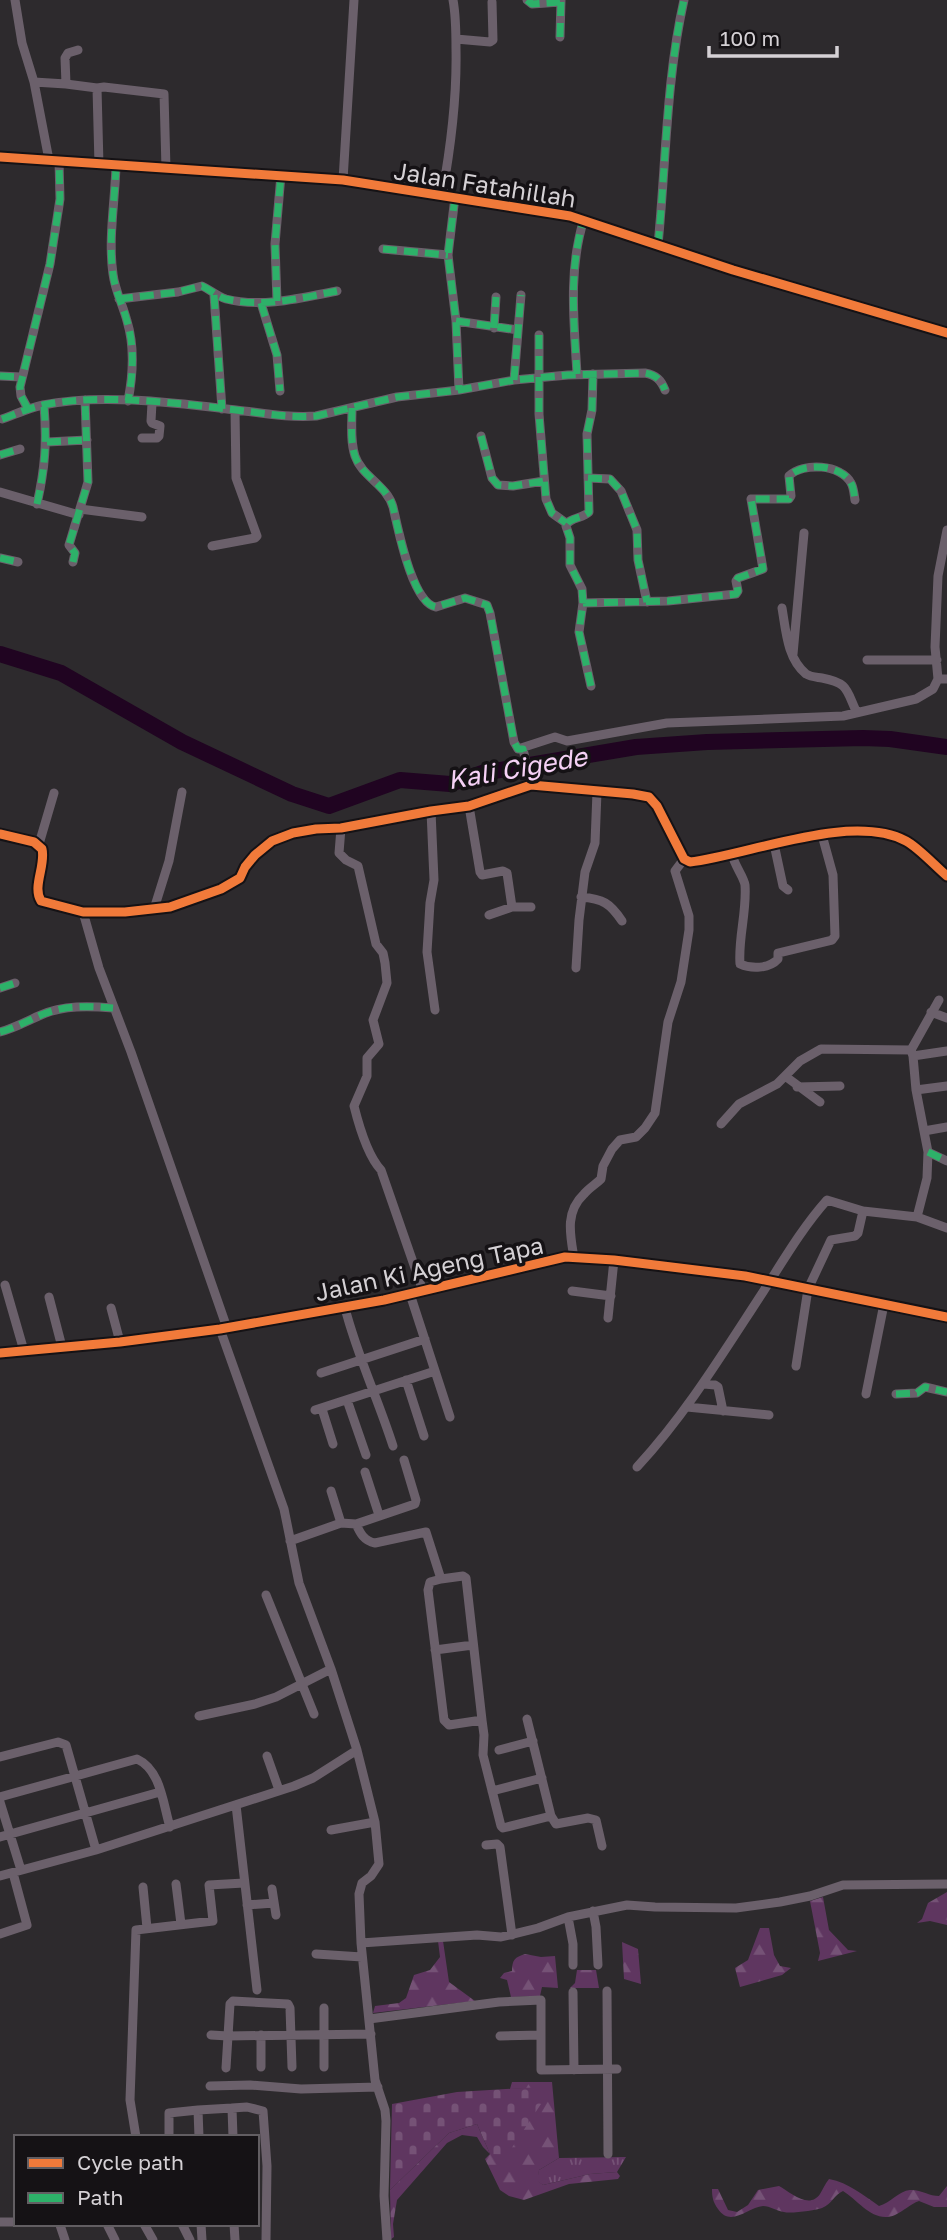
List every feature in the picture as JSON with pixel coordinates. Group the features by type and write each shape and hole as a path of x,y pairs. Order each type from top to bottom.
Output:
{"street":[{"path":"15,0 22,43 54,160 60,199 50,264 21,377 20,392 28,409"},
{"path":"343,180 354,0"},
{"path":"442,195 452,138 457,84 453,0"},
{"path":"527,0 532,4 560,1 560,37"},
{"path":"658,245 672,74 677,28 684,0"},
{"path":"456,39 489,42 493,40 492,2"},
{"path":"66,84 65,58 78,50"},
{"path":"34,82 164,94 166,169"},
{"path":"97,88 99,165"},
{"name":"Jalan Fatahillah","path":"0,157 343,180 584,219 744,274 947,333"},
{"path":"116,166 112,266 131,338 132,378 128,401"},
{"path":"277,301 275,244 281,175"},
{"path":"455,197 449,254 459,390"},
{"path":"577,374 574,264 584,219"},
{"path":"383,248 449,254"},
{"path":"119,299 204,286 214,295 261,303 337,291"},
{"path":"214,295 222,409"},
{"path":"514,380 521,295"},
{"path":"494,328 496,298"},
{"path":"261,303 276,355 280,391"},
{"path":"456,321 518,330"},
{"path":"539,335 539,414 544,481 550,510 566,523 570,538 570,565 582,589 579,632 591,686"},
{"path":"2,419 44,405 85,400 128,401 290,417 316,415 397,397 577,374 645,373 661,381 666,390"},
{"path":"566,523 589,512 587,434 592,410 593,374"},
{"path":"0,376 21,377"},
{"path":"73,562 75,553 69,545 88,482 85,400"},
{"path":"142,438 159,436 160,426 151,421 152,403"},
{"path":"37,504 47,442 44,405"},
{"path":"352,408 355,457 365,473 390,498 405,560 426,603 436,607 465,598 487,605 514,742 523,753 530,782"},
{"path":"212,546 257,536 236,478 236,410"},
{"path":"481,436 492,478 498,485 513,486 544,481"},
{"path":"47,442 87,440"},
{"path":"0,455 20,449"},
{"path":"583,603 735,594 738,591 738,578 762,570 761,550 751,500 789,499 791,472 830,468 849,481 855,500"},
{"path":"588,478 610,479 621,491 637,530 638,560 647,601"},
{"path":"0,492 37,504 79,512 142,517"},
{"path":"523,753 555,737 567,741 667,723 843,716 916,699 943,679 935,648 938,576 947,530"},
{"path":"793,656 804,533"},
{"path":"0,558 18,562"},
{"path":"782,608 788,645 793,656 809,676 840,681 857,713"},
{"path":"867,660 937,660"},
{"path":"54,793 39,844 44,858 38,898 47,904 83,912 170,908 221,889 240,878 255,855 280,837 469,806 530,782 649,797 657,806 684,859 690,862 822,835 868,832 907,841 947,876"},
{"path":"154,909 169,861 182,792"},
{"path":"576,968 581,897 585,872 595,843 597,792"},
{"path":"469,806 480,872 482,875 503,871 507,873 512,907"},
{"path":"431,811 434,880 429,903 427,951 435,1010"},
{"path":"341,828 339,853 358,866 376,944 384,956 387,975 385,991 373,1020 379,1044 368,1058 367,1076 354,1106 368,1146 381,1170 423,1291"},
{"path":"0,834 17,836 39,844"},
{"path":"732,854 735,867 745,881 740,964 750,967 766,966 778,959 778,953 832,940 835,936 834,875 822,835"},
{"path":"774,844 783,886 788,890"},
{"path":"574,1258 569,1220 575,1205 584,1193 601,1179 603,1166 612,1149 620,1140 636,1137 655,1113 668,1022 688,949 689,916 675,871 684,859"},
{"path":"581,897 596,898 612,906 622,921"},
{"path":"489,915 512,907 531,907"},
{"path":"83,912 99,968 131,1052 284,1509 299,1583 331,1669 375,1822 379,1864 360,1887 361,1943 378,2087 386,2122 384,2196 387,2240"},
{"path":"0,988 15,983"},
{"path":"917,1217 928,1178 928,1152 912,1053 939,1000"},
{"path":"0,1032 19,1027 53,1011 84,1007 113,1008"},
{"path":"932,1012 947,1018"},
{"path":"721,1124 739,1104 770,1089 800,1061 825,1049 912,1053 947,1051"},
{"path":"785,1076 820,1102"},
{"path":"797,1087 840,1086"},
{"path":"916,1090 947,1086"},
{"path":"924,1131 947,1126"},
{"path":"928,1152 947,1161"},
{"path":"637,1466 672,1427 704,1384 798,1238 827,1200 863,1211 917,1217 947,1228"},
{"path":"796,1366 808,1289 831,1240 857,1235 863,1211"},
{"name":"Jalan Ki Ageng Tapa","path":"0,1353 120,1342 345,1308 538,1262 574,1258 614,1259 745,1276 947,1317"},
{"path":"608,1318 614,1259"},
{"path":"5,1285 24,1351"},
{"path":"572,1291 611,1296"},
{"path":"411,1294 450,1417"},
{"path":"49,1297 62,1347"},
{"path":"866,1394 884,1304"},
{"path":"111,1308 120,1342"},
{"path":"345,1308 393,1446"},
{"path":"321,1373 425,1339"},
{"path":"333,1444 319,1409 435,1371"},
{"path":"406,1380 424,1436"},
{"path":"704,1384 718,1387 723,1412"},
{"path":"896,1394 917,1393 926,1387 947,1392"},
{"path":"347,1400 366,1455"},
{"path":"687,1407 769,1415"},
{"path":"290,1541 341,1523 356,1524 416,1502 404,1460"},
{"path":"365,1472 379,1516"},
{"path":"331,1491 341,1523"},
{"path":"356,1524 362,1536 375,1543 426,1532 441,1579"},
{"path":"482,1720 446,1724 428,1590 430,1582 463,1576 466,1578 482,1720 483,1755 503,1828 551,1816"},
{"path":"266,1595 314,1714"},
{"path":"435,1650 473,1645"},
{"path":"200,1716 276,1697 331,1669"},
{"path":"527,1719 551,1816 556,1824 587,1818 596,1819 602,1846"},
{"path":"499,1750 533,1741"},
{"path":"0,1757 64,1742 96,1850"},
{"path":"0,1876 170,1827 313,1778 356,1750"},
{"path":"267,1756 279,1790"},
{"path":"0,1934 27,1925 17,1871 5,1835 0,1799 137,1759 146,1763 151,1770 170,1827"},
{"path":"492,1791 542,1778"},
{"path":"5,1835 160,1792"},
{"path":"236,1805 257,1990"},
{"path":"331,1830 375,1822"},
{"path":"486,1844 500,1847 512,1936"},
{"path":"176,1884 181,1924"},
{"path":"136,2135 130,2101 136,1930 213,1921 209,1885 244,1884"},
{"path":"361,1943 512,1936 568,1917 627,1905 655,1908 736,1908 780,1902 843,1885 947,1884"},
{"path":"143,1887 148,1928"},
{"path":"272,1889 276,1915"},
{"path":"247,1905 274,1903"},
{"path":"593,1911 598,1965"},
{"path":"568,1917 573,1944 573,1965"},
{"path":"316,1954 362,1957"},
{"path":"607,1991 612,2069 608,2154"},
{"path":"573,1992 574,2070"},
{"path":"369,2019 499,2002 541,2000 541,2070 612,2069"},
{"path":"226,2068 230,2004 233,2001 288,2004 292,2067"},
{"path":"324,2008 324,2067"},
{"path":"211,2035 371,2034"},
{"path":"261,2035 261,2067"},
{"path":"500,2036 541,2035"},
{"path":"210,2087 378,2087"},
{"path":"169,2135 169,2113 247,2107 263,2111 262,2166 266,2240"},
{"path":"232,2108 233,2135"},
{"path":"198,2110 199,2135"}],"green space":[{"path":"947,1892 947,1925 930,1921 917,1923 922,1919 928,1903"},
{"path":"823,1897 829,1930 848,1950 857,1951 818,1961 820,1953 810,1901"},
{"path":"760,1928 769,1928 774,1955 780,1966 791,1968 782,1975 740,1987 735,1968 748,1960"},
{"path":"438,1941 443,1941 449,1982 475,2001 373,2013 375,2006 399,2003 406,1998 414,1975 430,1970 440,1957"},
{"path":"622,1942 638,1949 641,1984 624,1979"},
{"path":"525,1954 555,1956 558,1988 542,1987 540,1996 511,1997 507,1980 500,1978 504,1973 512,1971 515,1960"},
{"path":"577,1970 596,1970 599,1988 570,1988 575,1983"},
{"path":"512,2082 552,2082 559,2158 539,2170 538,2181 543,2185 590,2174 617,2172 620,2176 618,2179 569,2184 524,2200 500,2190 485,2159 540,2088 510,2089"},
{"path":"540,2087 543,2101 507,2155 490,2154 477,2124 449,2133 390,2190 392,2104 457,2092"},
{"path":"477,2124 490,2154 477,2137 462,2135 447,2143 397,2200 394,2237 391,2239 390,2190 449,2133"},
{"path":"626,2157 617,2172 590,2174 543,2185 537,2181 539,2170 559,2158"},
{"path":"829,2179 849,2186 879,2206 910,2190 939,2196 947,2186 947,2207 934,2207 919,2201 895,2215 880,2216 867,2210 843,2191 819,2209 787,2212 763,2206 728,2217 715,2204 712,2189 718,2189 728,2210 737,2212 748,2205 758,2190 779,2186 800,2198 810,2200 820,2194"}],"waterway":[{"name":"Kali Cigede","path":"0,654 61,673 182,742 292,794 329,806 400,780 450,784 482,773 636,747 707,742 863,738 947,747"}],"marked path":[{"path":"527,0 532,4 560,2"},
{"path":"560,37 561,0"},
{"path":"658,245 673,61 684,0"},
{"path":"28,409 21,396 20,387 50,264 60,199 59,161"},
{"path":"116,166 111,234 112,261 115,286 130,331 132,371 128,401"},
{"path":"277,301 275,244 281,175"},
{"path":"455,197 448,255 456,321 459,390"},
{"path":"577,374 574,277 584,219"},
{"path":"383,249 448,255"},
{"path":"119,299 178,292 202,286 226,299 253,303 282,301 337,291"},
{"path":"214,295 222,409"},
{"path":"514,380 521,295"},
{"path":"494,328 496,297"},
{"path":"261,303 277,355 280,391"},
{"path":"456,321 518,330"},
{"path":"539,335 539,414 546,499 552,513 566,523"},
{"path":"2,419 28,409 65,401 114,399 286,416 316,416 397,397 568,375 645,373 658,379 665,390"},
{"path":"591,686 579,632 582,589 570,565 570,538 566,526 570,521 589,512 587,434 592,410 593,374"},
{"path":"0,376 21,377"},
{"path":"73,562 75,553 69,545 88,482 85,400"},
{"path":"37,504 45,455 44,405"},
{"path":"352,408 355,456 363,470 390,499 407,563 420,593 427,602 436,607 465,598 487,605 514,742 518,749 523,749 531,785"},
{"path":"481,436 492,478 498,485 513,486 544,481"},
{"path":"47,442 87,440"},
{"path":"0,455 20,449"},
{"path":"583,603 668,601 736,594 738,578 763,569 751,499 789,499 789,476 795,472 812,467 839,472 851,483 855,500"},
{"path":"588,478 610,479 621,491 637,530 638,560 647,602"},
{"path":"0,558 18,562"},
{"path":"0,988 15,983"},
{"path":"0,1032 58,1009 113,1008"},
{"path":"928,1152 947,1161"},
{"path":"896,1394 917,1393 925,1387 947,1392"}],"cycle path":[{"path":"0,157 343,180 570,216 733,270 947,333"},
{"path":"0,834 34,842 42,849 38,883 41,901 83,912 125,912 170,907 221,889 240,878 255,855 272,841 293,833 341,828 469,806 531,785 649,797 657,806 684,859 690,862 800,838 857,831 883,833 906,841 947,876"},
{"path":"0,1353 220,1329 384,1300 565,1257 614,1260 745,1276 947,1317"}]}
